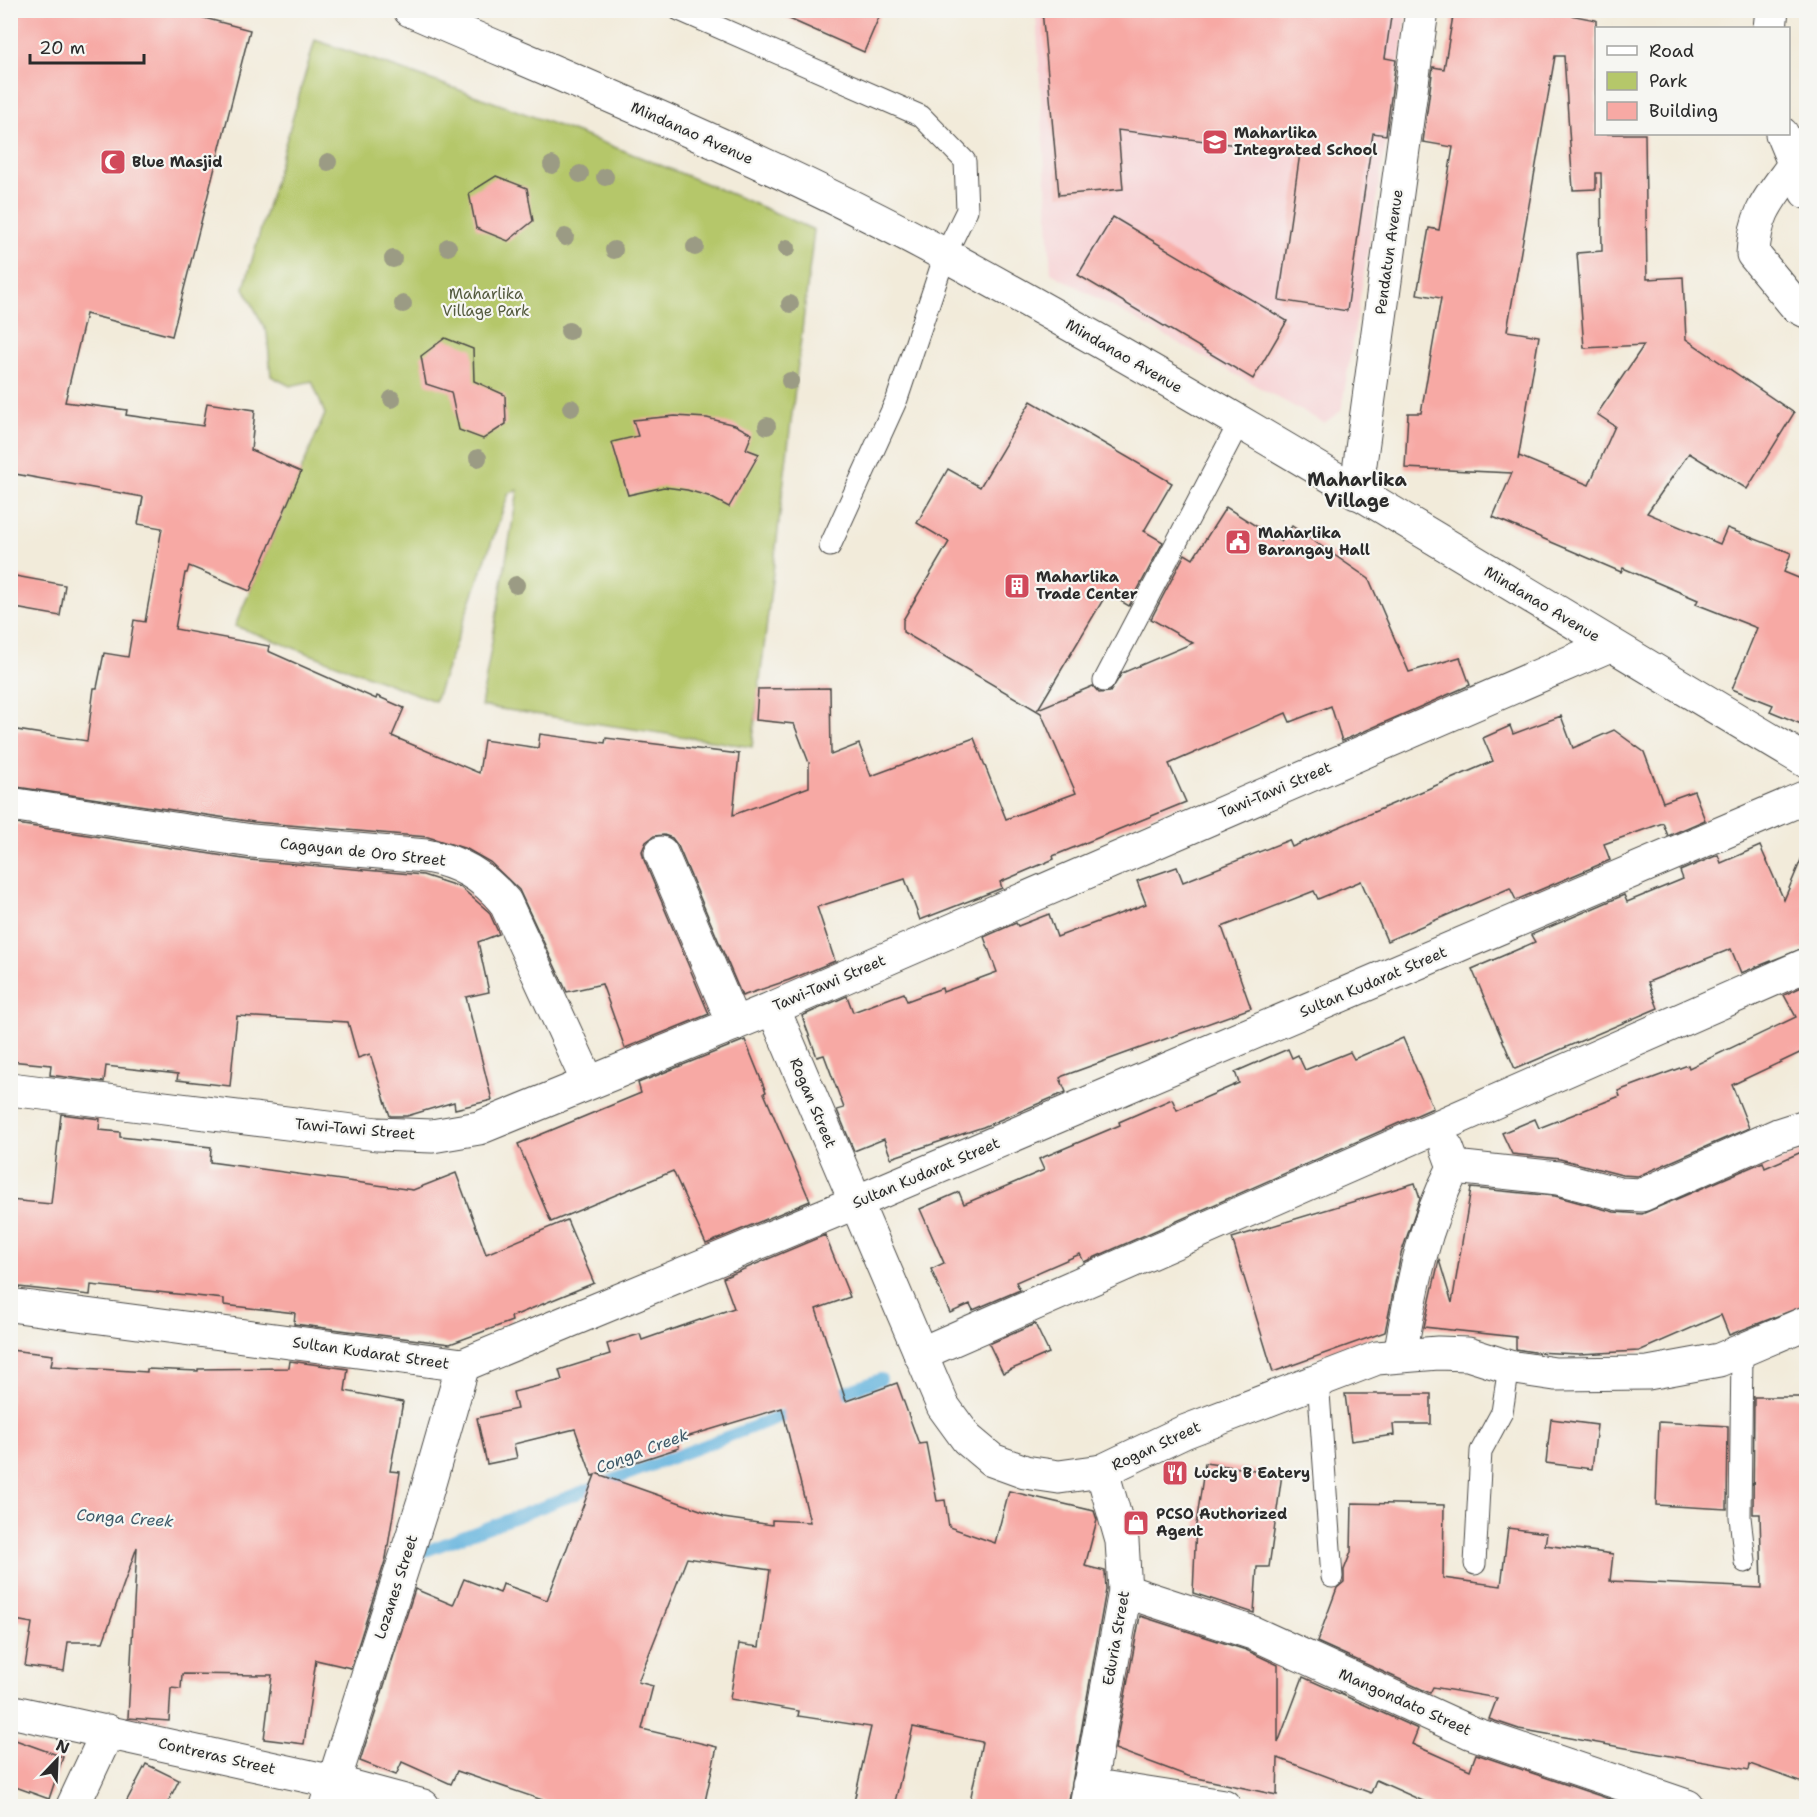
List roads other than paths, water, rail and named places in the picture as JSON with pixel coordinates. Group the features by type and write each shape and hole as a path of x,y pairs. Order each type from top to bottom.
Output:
{"street":[{"name":"Mindanao Avenue","path":"410,10 455,19 778,171 945,255 1239,423 1806,761"},
{"name":"Pendatun Avenue","path":"1356,493 1422,10"},
{"path":"1770,27 1772,10"},
{"path":"1782,135 1800,178 1765,206 1754,230 1753,254 1796,306 1806,311"},
{"name":"Tawi-Tawi Street","path":"10,1089 377,1134 432,1136 479,1128 773,1008 1610,645"},
{"name":"Sultan Kudarat Street","path":"10,1305 463,1365 854,1203 1806,797"},
{"name":"Cagayan de Oro Street","path":"10,804 252,841 426,856 449,860 471,870 490,885 505,902 588,1082"},
{"path":"662,853 734,1024"},
{"path":"920,1354 1806,965"},
{"name":"Rogan Street","path":"773,1008 854,1203 943,1406 967,1439 992,1460 1025,1472 1059,1477 1102,1471 1184,1432 1318,1379 1349,1371 1377,1358 1400,1355 1468,1354 1509,1367 1555,1374 1648,1373 1684,1368 1743,1352 1806,1323"},
{"path":"1454,1167 1558,1178 1619,1194 1642,1195 1778,1135 1806,1126"},
{"path":"1400,1355 1417,1261 1435,1203 1454,1167 1439,1128"},
{"name":"Lozanes Street","path":"330,1794 426,1494 463,1365"},
{"name":"Eduria Street","path":"1087,1796 1125,1591 1122,1541 1102,1471"},
{"name":"Mangondato Street","path":"1125,1591 1253,1634 1472,1733 1687,1806"},
{"name":"Contreras Street","path":"10,1711 108,1731 330,1794 423,1806"},
{"path":"73,1806 108,1731"},
{"path":"1087,1796 1224,1806"}],"lane":[{"path":"679,10 921,116 965,161 967,210 945,255 897,399 830,546"},
{"path":"1104,681 1239,423"},
{"path":"1743,1352 1740,1517 1745,1562"},
{"path":"1475,1564 1481,1451 1502,1412 1509,1367"},
{"path":"1318,1379 1332,1577"}],"waterway":[{"name":"Conga Creek","path":"829,1398 881,1379"},
{"name":"Conga Creek","path":"415,1555 798,1410"}],"place":[{"name":"Maharlika Integrated School","path":"1215,142"},
{"name":"Blue Masjid","path":"113,162"},
{"name":"Maharlika Barangay Hall","path":"1238,542"},
{"name":"Maharlika Trade Center","path":"1017,586"},
{"name":"Lucky B Eatery","path":"1175,1473"},
{"name":"PCSO Authorized Agent","path":"1136,1523"}],"district":[{"name":"Maharlika Village","path":"1357,490"}],"park label":[{"name":"Maharlika Village Park","path":"486,302"}]}
